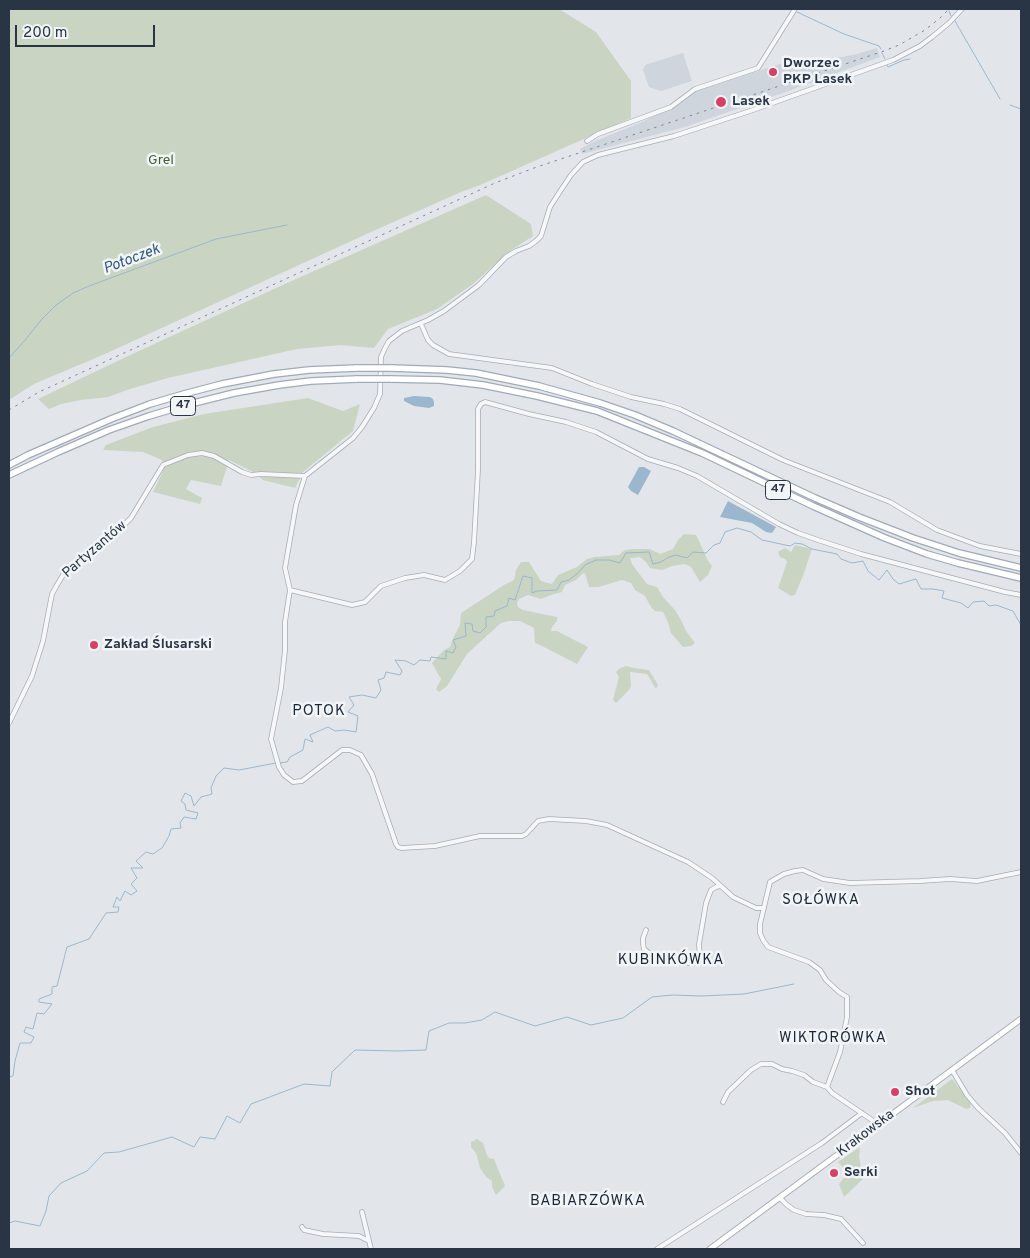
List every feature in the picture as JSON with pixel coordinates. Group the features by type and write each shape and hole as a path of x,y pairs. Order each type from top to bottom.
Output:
{"main road":[{"name":"47","path":"9,465 124,414 167,399 239,380 309,370 391,368 447,370 493,376 600,402 673,431 815,498 895,531 959,553 1021,568"},
{"name":"47","path":"9,475 109,430 186,405 234,394 279,385 311,382 357,379 446,380 537,396 597,411 702,453 812,506 885,538 927,554 1021,578"},
{"name":"Krakowska","path":"710,1249 1021,1019"}],"street":[{"path":"588,142 598,134 671,107 695,89 758,68 794,9"},
{"path":"764,908 756,908 733,897 712,878 688,862 607,826 586,821 549,819 538,822 522,836 480,836 435,846 398,847 372,774 362,755 350,750 342,750 302,781 293,782 284,775 279,767 271,739 285,650 285,622 290,590 285,568 296,505 304,476 353,438 374,408 379,398 381,361 387,344 397,334 421,324 444,311 479,286 506,257 539,239 550,207 559,192 586,160 619,149 683,133 893,60 920,46 962,9"},
{"path":"421,324 432,346 449,354 552,368 592,384 680,409 783,460 890,502 937,530 980,546 1021,554"},
{"path":"290,590 352,605 365,602 381,586 424,575 445,580 460,571 472,559 478,470 478,409 485,402 566,422 596,432 648,459 697,476 779,524 805,536 870,556 1021,595"},
{"name":"Partyzantów","path":"9,723 32,676 43,641 52,594 57,584 63,575 110,539 131,518 162,464 202,453 214,456 242,472 304,476"},
{"path":"827,1087 840,1052 847,1017 846,997 826,980 820,970 809,962 768,947 763,940 760,933 760,924 770,882 784,874 803,870 823,879 850,883 950,879 977,881 1021,872"},
{"path":"646,930 643,944 644,949 649,953 658,958 698,962 700,960 699,944 706,903 712,890 720,886"},
{"path":"723,1102 728,1092 751,1070 761,1064 772,1064 804,1075 813,1082 827,1087 832,1093 878,1125"},
{"path":"952,1070 967,1095 1005,1133 1021,1153"},
{"path":"657,1249 822,1143 862,1113"},
{"path":"780,1198 794,1210 806,1214 842,1219 863,1243"},
{"path":"362,1212 371,1249"},
{"path":"302,1227 304,1230 323,1234 359,1236 369,1241"}],"shaded area":[{"path":"877,48 880,57 685,127 582,154 580,149 670,109 697,91 792,60 796,65 800,65 857,54"},
{"path":"683,53 692,81 661,91 649,87 643,70 645,65"}],"green space":[{"name":"Grel","path":"9,9 559,9 596,32 631,81 631,118 371,232 105,354 34,384 9,400"},
{"path":"486,195 531,224 533,236 510,251 473,284 437,309 388,329 374,348 340,345 297,349 168,378 108,397 61,404 49,409 38,399 287,283"},
{"path":"308,398 343,411 360,404 353,431 303,472 295,488 263,480 253,472 229,460 221,486 191,480 186,489 202,498 200,504 153,492 164,469 162,460 143,452 103,450 106,445 153,427 204,414"},
{"path":"684,534 696,535 712,566 708,575 700,582 691,567 685,564 662,570 650,568 640,557 630,558 632,564 647,584 657,587 675,610 695,643 691,646 683,647 671,633 663,612 655,611 645,596 635,590 631,583 622,580 598,587 589,587 585,573 565,585 562,592 541,599 528,595 519,599 517,603 518,607 523,610 557,617 557,621 551,631 557,631 588,647 577,664 535,643 534,628 520,621 509,621 501,623 467,654 447,686 439,692 436,689 441,679 432,663 444,650 450,647 460,625 461,613 514,580 516,570 521,562 529,562 541,581 552,584 558,575 577,567 587,559 619,555 625,550 634,549 650,549 660,554 673,549"},
{"path":"795,545 812,549 795,595 791,596 778,588 787,562 780,557 778,552 785,548 791,552"},
{"path":"626,666 649,670 658,685 656,689 647,674 630,672 631,686 616,703 613,700 619,677 616,672"},
{"path":"952,1079 971,1103 970,1108 966,1109 948,1100 933,1101 913,1108"},
{"path":"477,1139 483,1143 489,1158 494,1159 505,1186 496,1195 492,1187 492,1181 486,1177 480,1168 476,1153 471,1147 471,1142"},
{"path":"860,1147 859,1156 863,1179 844,1197 839,1184 848,1173 838,1162"}],"water":[{"path":"414,396 430,397 433,399 434,406 429,408 414,406 404,401 404,398"},
{"path":"639,467 644,467 651,471 638,495 628,487"},
{"path":"728,501 776,527 772,533 766,532 752,523 720,517"}],"waterway":[{"path":"949,11 951,16"},
{"path":"797,12 844,34 879,46 881,49"},
{"path":"955,21 1000,99"},
{"path":"882,53 885,59"},
{"path":"887,65 888,67 910,59"},
{"path":"1010,105 1021,109"},
{"name":"Potoczek","path":"9,358 41,320 55,306 73,293 216,239 287,225"},
{"path":"280,763 287,762 290,757 303,750 305,739 313,742 310,735 328,727 335,731 356,732 358,716 348,712 354,705 349,697 362,695 376,698 381,690 378,680 384,678 386,672 400,675 402,671 395,660 406,661 414,665 420,660 430,661 431,657 446,659 446,651 453,653 456,647 453,640 466,636 465,623 472,624 473,631 480,633 486,627 486,617 494,616 495,611 507,606 509,598 515,600 523,576 532,578 532,593 557,590 561,582 569,580 585,565 596,560 609,560 620,563 626,553 649,552 653,564 676,555 687,558 693,552 706,553 714,545 720,543 725,532 737,528 751,532 762,540 790,546 795,543 802,544 812,549 837,554 841,559 852,563 863,561 868,571 879,580 887,570 899,584 916,579 921,589 944,591 942,598 961,603 968,608 973,602 984,601 989,606 996,605 1013,611 1021,625"},
{"path":"9,1077 13,1076 20,1043 31,1043 34,1037 24,1032 26,1027 33,1029 37,1013 44,1014 52,1004 39,1002 39,999 52,994 52,987 57,986 67,947 89,939 106,913 118,912 119,907 113,907 117,897 120,901 125,891 131,895 137,891 131,884 137,878 131,868 143,868 136,861 146,852 153,854 162,848 171,829 181,828 180,823 184,817 196,819 198,813 186,810 185,804 181,801 185,793 191,796 194,806 201,797 212,794 211,788 216,776 224,768 239,770 276,763"},
{"path":"9,1223 15,1221 40,1226 49,1196 61,1183 87,1171 104,1153 119,1152 172,1137 194,1147 200,1137 215,1139 227,1116 240,1123 251,1104 304,1084 330,1086 332,1072 355,1050 426,1050 429,1031 449,1023 482,1020 495,1012 535,1026 567,1017 591,1025 623,1018 652,997 744,994 794,984"}],"railway":[{"path":"9,410 39,392 495,183 534,168 884,51 925,30 949,9"}],"place":[{"name":"Dworzec PKP Lasek","path":"773,72"},
{"name":"Lasek","path":"721,102"},
{"name":"Zakład Ślusarski","path":"94,645"},
{"name":"Shot","path":"895,1092"},
{"name":"Serki","path":"834,1173"}],"district":[{"name":"POTOK","path":"319,712"},
{"name":"SOŁÓWKA","path":"821,901"},
{"name":"KUBINKÓWKA","path":"671,961"},
{"name":"WIKTORÓWKA","path":"833,1039"},
{"name":"BABIARZÓWKA","path":"588,1202"}]}
